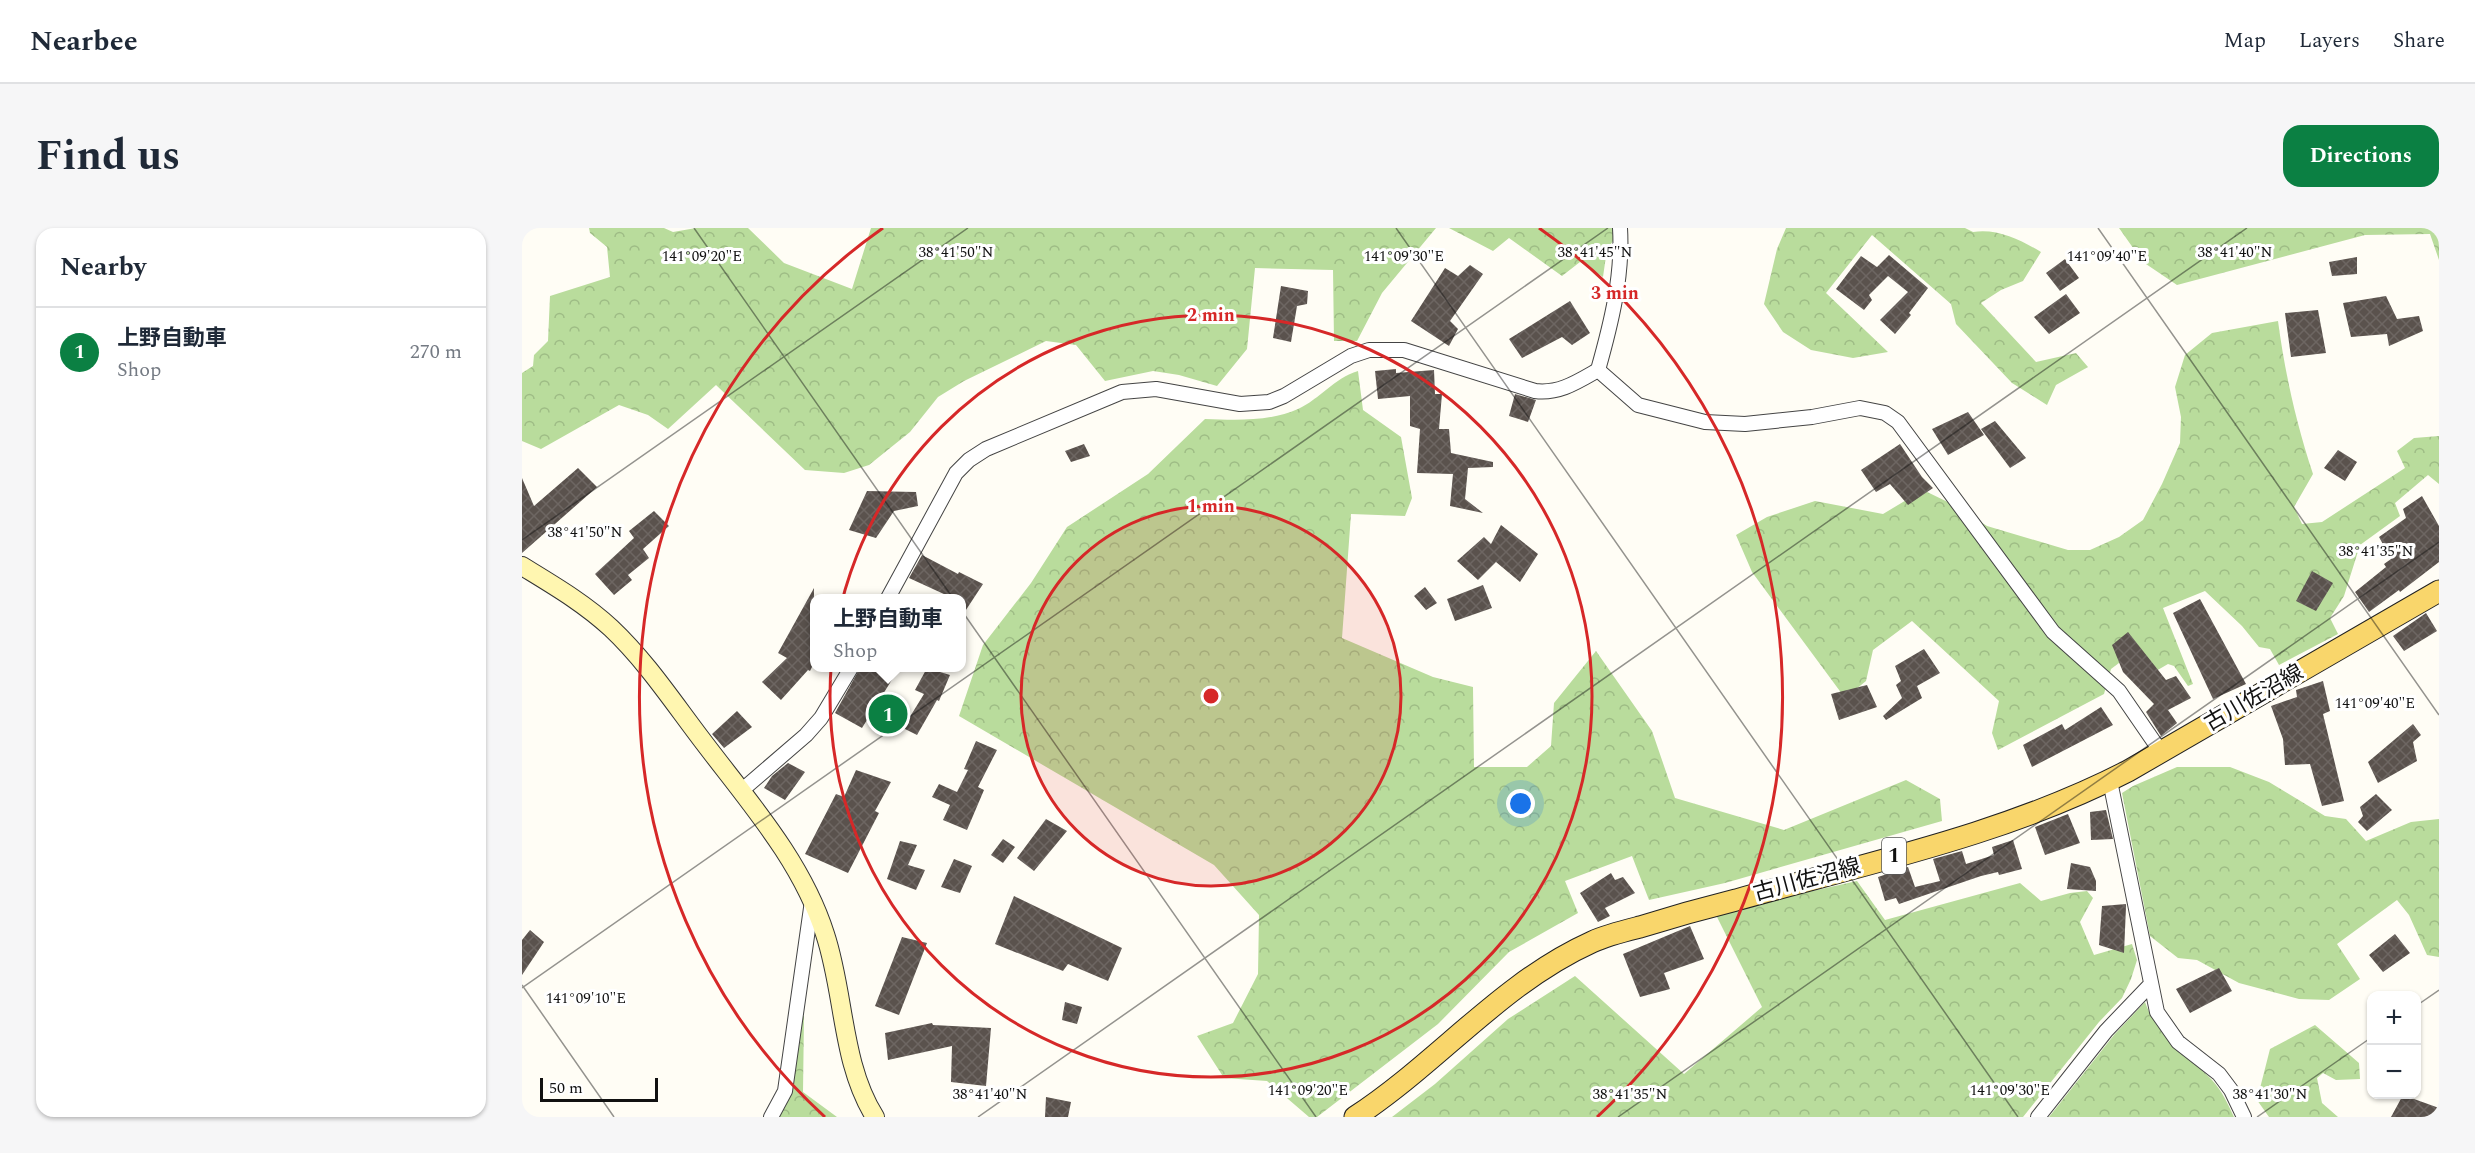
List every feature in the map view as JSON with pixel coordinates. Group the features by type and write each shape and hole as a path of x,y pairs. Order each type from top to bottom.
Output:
{"main road":[{"name":"古川佐沼線","path":"1355,1117 1409,1078 1480,1015 1522,982 1593,941 1982,831 2061,803 2110,781 2439,591"}],"street":[{"path":"890,594 945,490 956,473 969,460 986,448 1122,392 1156,389 1240,404 1269,402 1284,396 1351,356 1386,349 1404,350 1535,391 1548,393 1563,389 1598,370 1619,278 1620,228"},
{"path":"1598,370 1622,394 1638,405 1720,425 1763,422 1860,408 1885,413 1898,422 2053,632 2119,691 2161,752"},
{"path":"522,566 571,596 611,628 648,669 783,848 812,899 833,962 854,1069 863,1096 875,1117"},
{"path":"741,791 806,735 821,718 849,672"},
{"path":"2110,781 2157,1012 2178,1042 2218,1074 2231,1090 2244,1117"},
{"path":"771,1117 785,1091 812,899"},
{"path":"2038,1117 2106,1031 2150,985"}],"green space":[{"path":"589,228 664,228 673,232 696,228 748,228 784,263 852,289 871,228 1436,228 1382,293 1357,341 1334,341 1333,270 1255,268 1247,349 1217,386 1179,375 1153,371 1105,381 1076,345 1046,341 964,381 938,397 910,432 869,465 844,473 805,470 716,385 668,429 648,415 619,405 541,449 522,441 522,373 533,366 534,355 548,341 550,296 610,277 607,247 590,233"},
{"path":"1449,228 1623,228 1607,249 1603,277 1580,262 1562,276 1509,238 1493,251"},
{"path":"1786,228 1965,228 1973,232 2000,233 2017,239 2041,252 2023,281 2001,290 1981,303 2036,362 2076,353 2088,367 2056,385 2047,405 2012,383 1956,324 1951,304 1872,235 1826,293 1888,352 1853,358 1811,350 1783,332 1764,304 1777,249"},
{"path":"2119,228 2439,228 2439,260 2430,234 2365,235 2177,285 2143,262"},
{"path":"2278,321 2292,398 2313,474 2294,507 2302,524 2322,522 2405,468 2397,451 2414,438 2439,436 2439,484 2428,475 2395,503 2400,516 2360,545 2344,596 2330,618 2338,634 2279,665 2270,649 2259,647 2242,626 2205,591 2163,608 2193,684 2188,686 2174,666 2168,664 2156,671 2136,650 2111,669 2104,694 1998,750 1992,733 1999,701 1912,621 1873,650 1866,681 1845,698 1752,572 1736,535 1767,517 1815,501 1883,514 1923,490 1956,506 1987,526 2068,550 2090,550 2119,537 2143,520 2180,443 2181,417 2175,387 2185,355 2212,333"},
{"path":"1358,371 1363,410 1401,437 1412,498 1405,516 1351,514 1342,638 1433,677 1473,687 1474,767 1527,767 1551,746 1554,703 1596,651 1652,731 1675,798 1784,830 1906,780 1940,799 1942,821 1725,883 1649,900 1632,856 1565,881 1578,913 1509,952 1438,1024 1317,1117 1309,1117 1267,1081 1224,1078 1197,1036 1233,1023 1258,974 1259,915 1214,865 959,716 983,645 1031,583 1067,527 1148,474 1205,419 1252,419 1287,413 1306,405 1342,378"},
{"path":"2177,767 2230,767 2269,782 2325,816 2346,819 2366,841 2411,822 2439,819 2439,957 2427,955 2409,915 2397,900 2337,944 2360,979 2329,1000 2299,999 2239,983 2197,960 2178,958 2150,936 2122,793"},
{"path":"1857,881 1885,920 2020,883 2041,901 2087,891 2093,898 2080,922 2094,955 2132,944 2137,960 2131,979 2122,998 2099,1022 2023,1117 1392,1117 1435,1084 1508,1019 1575,976 1684,1074 1762,1007 1715,913"},
{"path":"2145,1002 2166,1036 2216,1084 2234,1117 2049,1117 2114,1035"},
{"path":"802,1016 804,1016 803,1092 837,1117 778,1117"},
{"path":"2315,1025 2359,1063 2360,1079 2336,1080 2323,1073 2317,1078 2322,1103 2338,1117 2269,1117 2257,1100 2270,1049"}],"building":[{"path":"1889,255 1928,288 1909,313 1911,315 1895,334 1880,320 1908,292 1888,276 1869,295 1872,300 1864,310 1836,289 1861,256 1877,267"},
{"path":"2357,257 2357,274 2332,276 2329,262"},
{"path":"2065,259 2079,278 2060,291 2046,273"},
{"path":"1470,265 1483,274 1450,321 1458,329 1449,346 1411,321 1445,268 1458,276"},
{"path":"1281,286 1308,291 1307,304 1297,306 1291,342 1273,338"},
{"path":"2066,294 2080,313 2049,334 2034,317"},
{"path":"2386,296 2397,319 2419,316 2423,331 2389,346 2387,334 2351,337 2343,303"},
{"path":"1570,301 1590,333 1572,345 1562,337 1522,358 1509,339"},
{"path":"2318,310 2326,353 2291,357 2285,313"},
{"path":"1396,369 1396,373 1434,370 1435,394 1442,394 1439,429 1449,429 1451,453 1493,462 1493,467 1468,468 1465,499 1483,513 1450,506 1453,474 1417,473 1420,429 1410,426 1410,396 1378,399 1375,371"},
{"path":"1515,394 1536,400 1528,422 1509,416"},
{"path":"1968,412 1984,435 1948,455 1932,429"},
{"path":"1995,421 2026,458 2010,468 1981,429"},
{"path":"1084,444 1090,456 1071,462 1065,451"},
{"path":"1900,444 1922,477 1933,488 1908,505 1890,484 1876,492 1861,470"},
{"path":"2338,450 2357,462 2345,481 2324,468"},
{"path":"578,468 597,487 522,553 522,478 534,506"},
{"path":"867,491 916,492 918,506 894,511 876,538 849,530"},
{"path":"2422,496 2439,526 2439,562 2369,612 2355,592 2386,567 2384,564 2391,559 2379,537 2406,518 2403,509"},
{"path":"654,511 669,526 643,549 649,558 628,575 632,580 614,595 595,574 634,538 629,531"},
{"path":"1501,525 1538,554 1520,582 1496,562 1478,580 1457,561 1484,537 1491,544"},
{"path":"922,555 983,584 966,610 966,594 944,594 909,578"},
{"path":"2312,571 2333,583 2316,611 2296,601"},
{"path":"1483,585 1492,608 1455,621 1447,599"},
{"path":"1425,587 1437,603 1426,610 1414,596"},
{"path":"810,595 810,671 808,670 781,700 762,682 787,658 778,653"},
{"path":"2200,599 2246,684 2213,699 2173,613"},
{"path":"2426,613 2437,631 2404,651 2393,636"},
{"path":"2128,632 2166,680 2176,676 2191,698 2168,710 2177,723 2161,736 2146,712 2154,704 2123,672 2112,645"},
{"path":"1924,649 1940,673 1917,686 1922,698 1886,720 1883,716 1902,698 1896,685 1901,681 1895,666"},
{"path":"858,672 883,672 893,678 862,728 835,713"},
{"path":"925,672 940,672 950,675 939,701 937,700 917,735 903,728 924,694 915,690"},
{"path":"2323,681 2330,711 2323,714 2344,801 2322,806 2310,764 2285,765 2283,739 2271,706 2297,697 2296,690"},
{"path":"1867,685 1877,707 1839,720 1831,694"},
{"path":"2101,707 2113,725 2032,767 2023,745 2062,724 2065,730"},
{"path":"737,711 752,727 724,748 712,734"},
{"path":"2413,724 2421,735 2413,742 2417,761 2378,783 2368,762"},
{"path":"976,741 997,750 978,787 984,790 967,830 943,820 950,805 932,797 939,784 957,792 968,770 964,769"},
{"path":"788,763 805,772 785,800 764,788 772,776"},
{"path":"856,770 891,782 875,811 879,813 848,873 805,854 836,794 844,797"},
{"path":"2376,794 2392,810 2367,831 2358,822 2363,816 2360,807"},
{"path":"2106,810 2113,839 2091,840 2090,812"},
{"path":"2068,814 2080,843 2045,855 2035,827"},
{"path":"1046,819 1067,831 1034,871 1017,858"},
{"path":"1003,839 1015,847 1003,863 991,855"},
{"path":"2013,840 2022,869 1999,875 1998,872 1981,876 1899,904 1896,898 1885,901 1878,877 1908,867 1915,887 1940,881 1933,859 1962,851 1966,864 1994,855 1992,847"},
{"path":"900,841 917,845 908,865 925,870 916,890 887,879"},
{"path":"954,859 972,866 960,893 941,887"},
{"path":"2071,863 2090,867 2096,881 2096,891 2067,889"},
{"path":"1611,873 1615,880 1623,877 1635,893 1605,908 1610,916 1598,922 1580,893"},
{"path":"1014,896 1122,948 1108,981 1068,964 1063,971 995,944"},
{"path":"2126,904 2124,953 2099,945 2102,906"},
{"path":"1690,926 1704,959 1664,973 1670,989 1640,997 1623,954"},
{"path":"530,930 544,942 522,975 522,940"},
{"path":"2395,934 2410,953 2383,972 2369,955"},
{"path":"902,937 927,943 899,1015 875,1006"},
{"path":"2219,968 2232,991 2190,1013 2176,989"},
{"path":"1065,1002 1082,1007 1077,1024 1062,1020"},
{"path":"932,1023 933,1025 991,1028 986,1086 951,1082 952,1046 888,1060 885,1033"},
{"path":"1046,1097 1071,1102 1068,1117 1045,1117"},
{"path":"2401,1099 2414,1099 2439,1108 2439,1117 2391,1117"}],"place":[{"name":"上野自動車","path":"888,714"}]}
